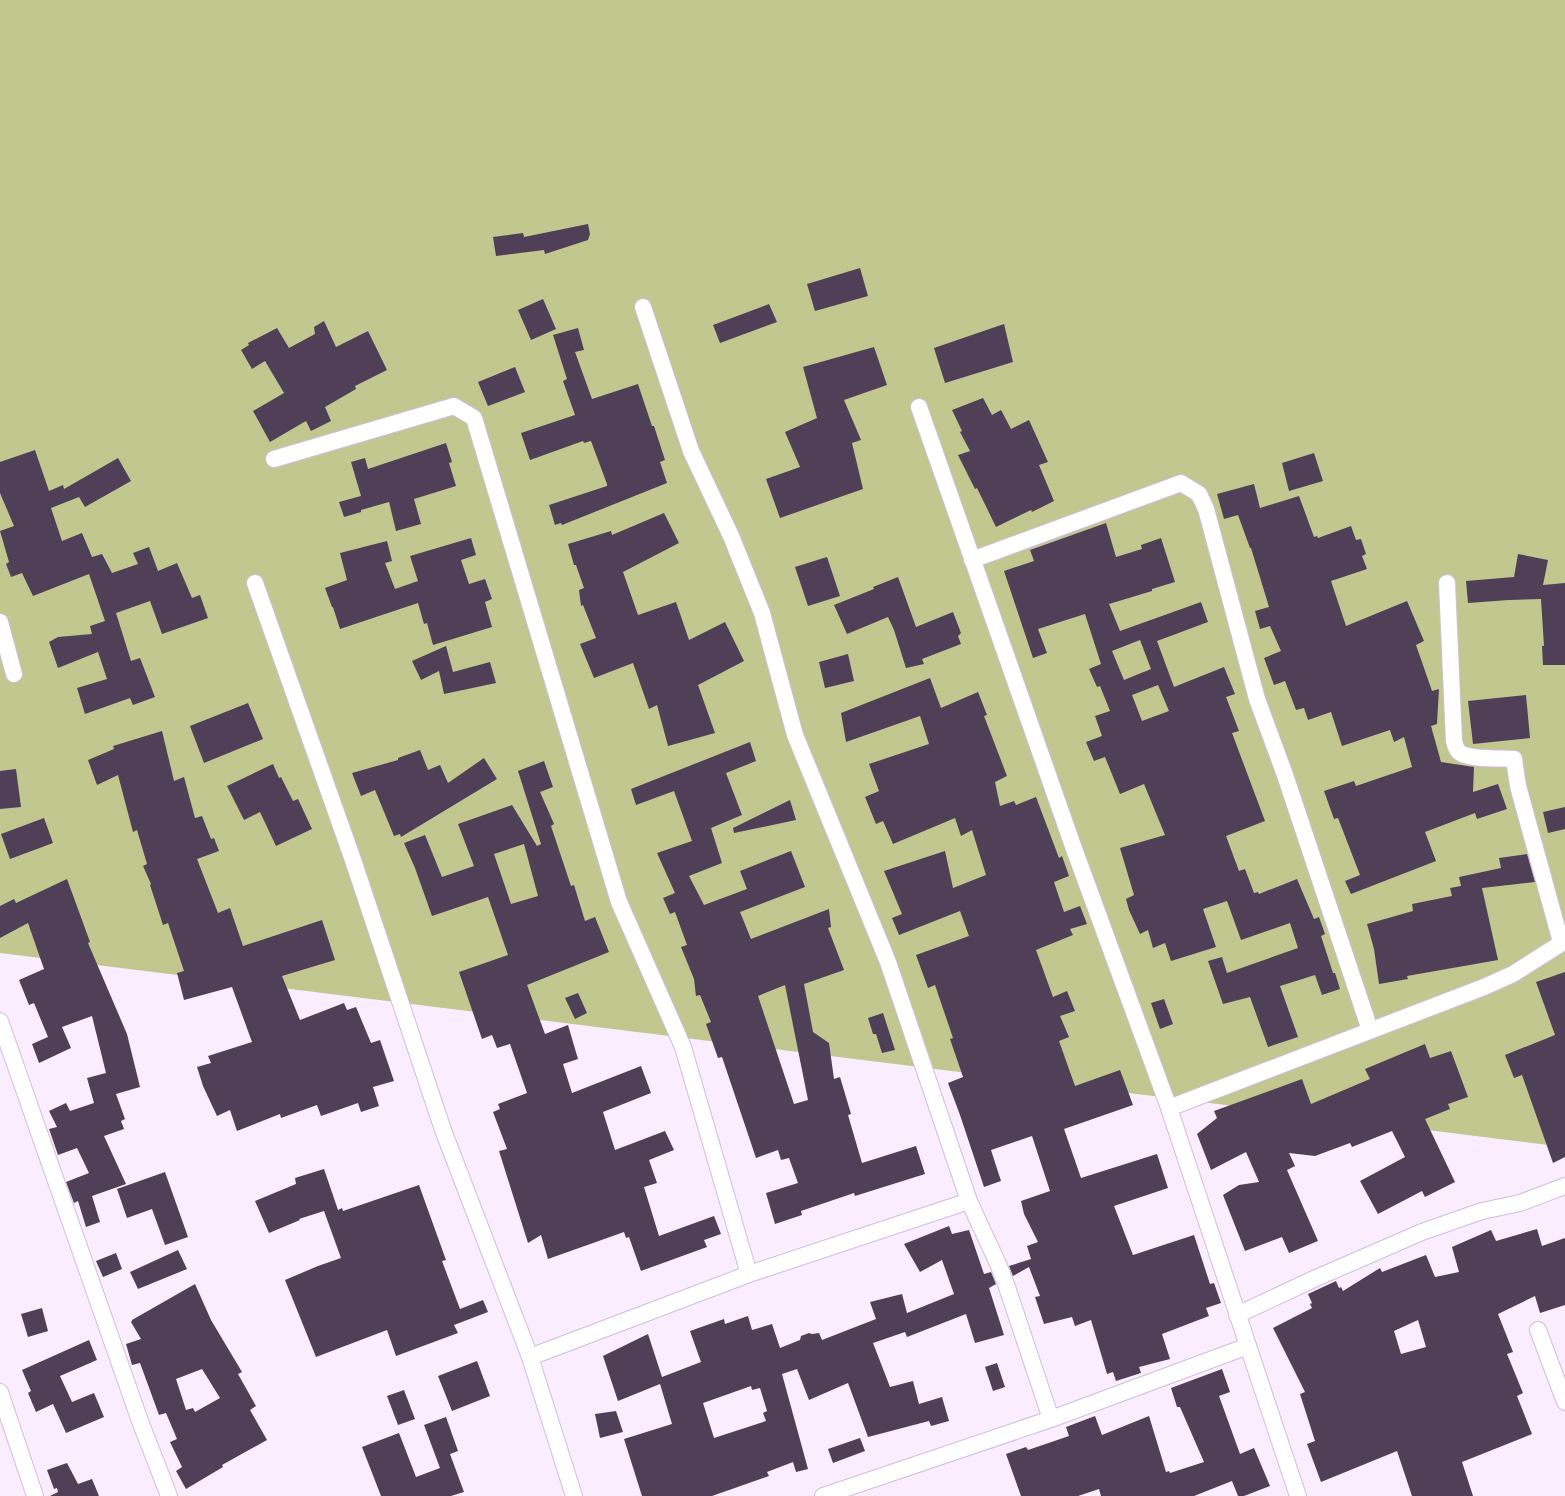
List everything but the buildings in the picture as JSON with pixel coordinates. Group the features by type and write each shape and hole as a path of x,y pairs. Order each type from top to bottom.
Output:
{"street":[{"path":"643,307 691,451 731,536 762,613 795,735 888,962 969,1201 1007,1287 1051,1419"},
{"path":"274,459 454,406 474,418 619,902 683,1047 749,1274"},
{"path":"920,407 972,560 1073,846 1169,1108 1214,1241 1236,1315 1248,1346 1298,1496"},
{"path":"972,560 1182,483 1199,494 1206,509 1257,699 1285,774 1370,1030"},
{"path":"255,583 353,860 443,1130 530,1357 574,1496"},
{"path":"1169,1108 1490,984 1513,974 1563,942 1518,786 1514,759 1468,756 1460,753 1455,748 1447,583"},
{"path":"0,622 14,674"},
{"path":"0,1021 140,1421 169,1496"},
{"path":"1236,1315 1422,1232 1482,1211 1520,1203 1565,1186"},
{"path":"530,1357 749,1274 969,1201"},
{"path":"1538,1330 1565,1402"},
{"path":"829,1495 1051,1419 1248,1346"},
{"path":"0,1392 35,1496"}],"green space":[{"path":"0,0 1565,0 1565,1147 0,953"}]}
